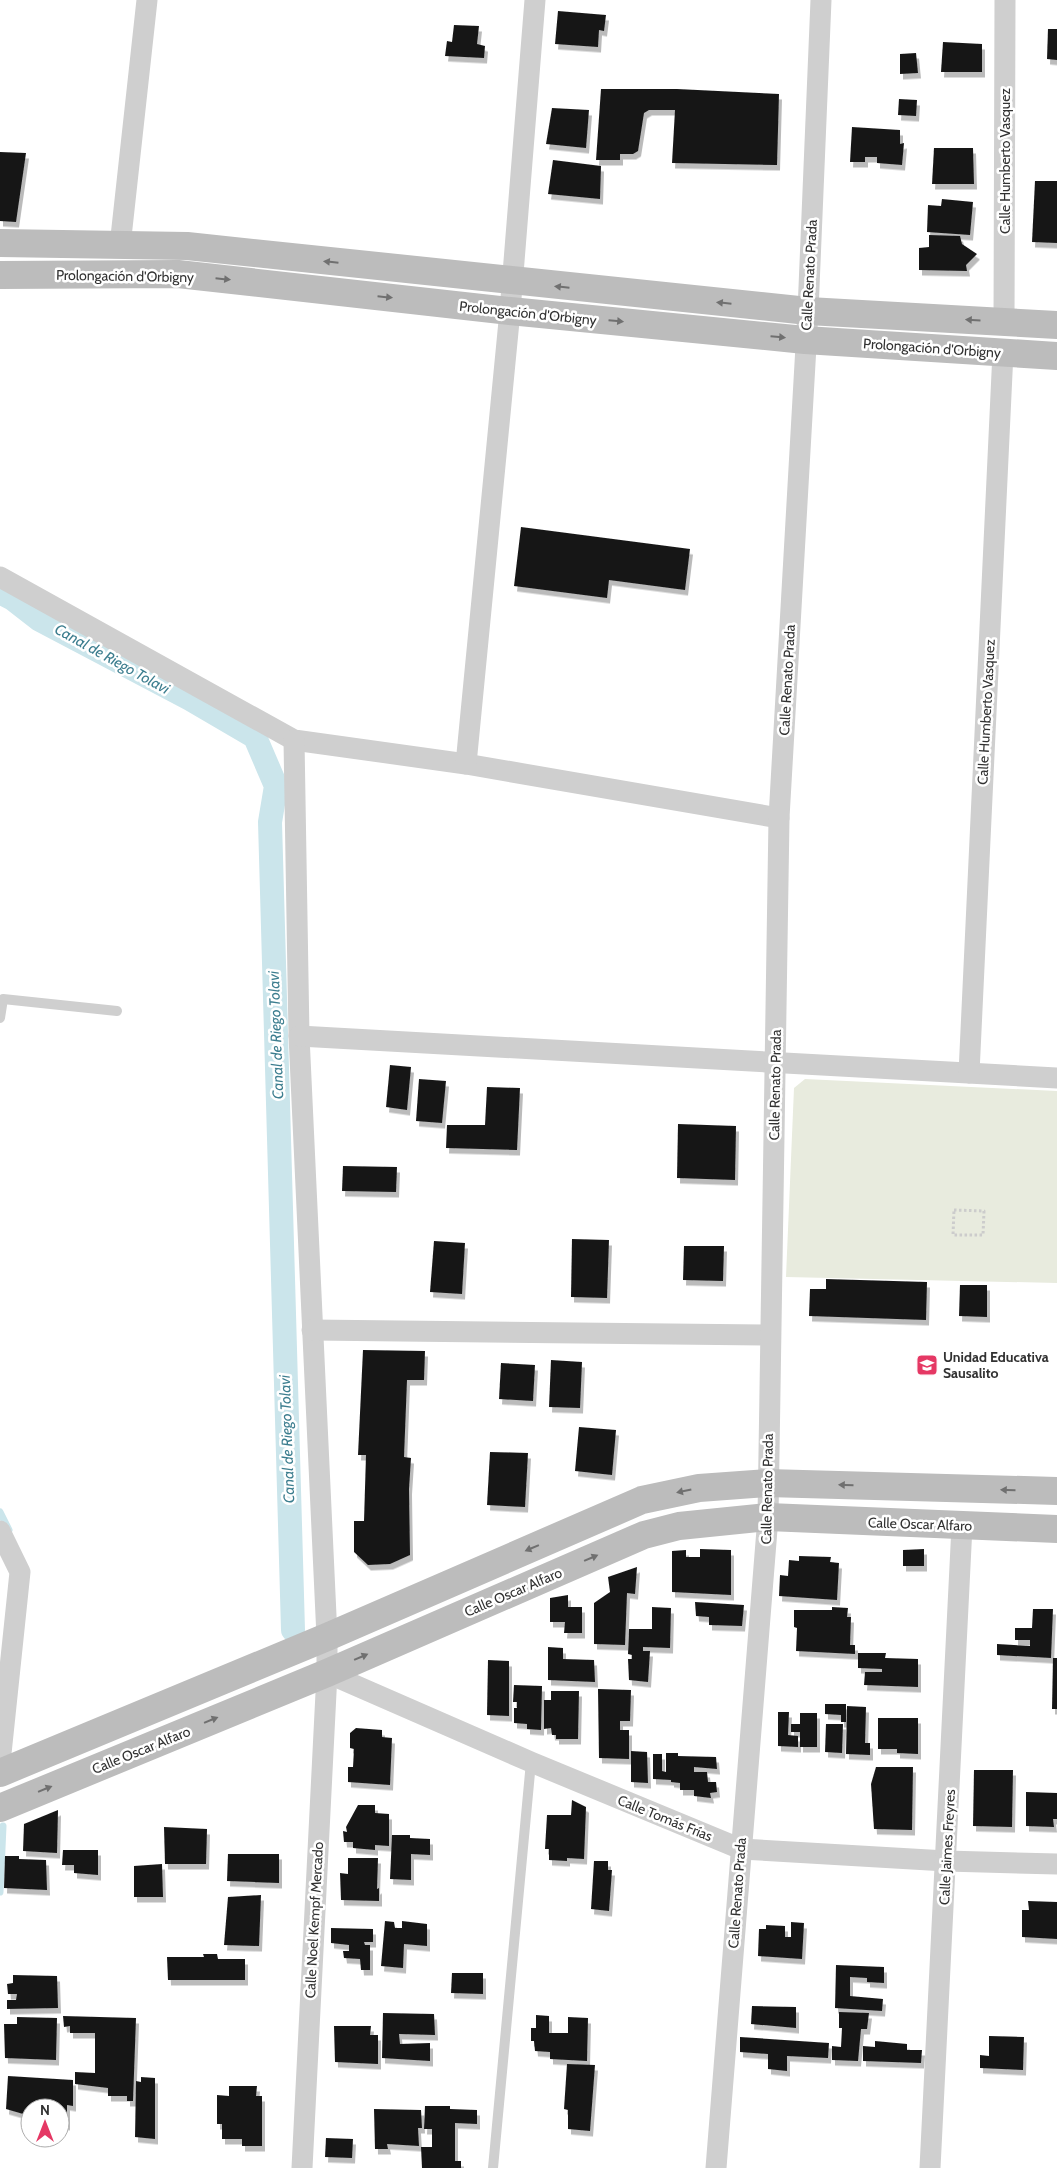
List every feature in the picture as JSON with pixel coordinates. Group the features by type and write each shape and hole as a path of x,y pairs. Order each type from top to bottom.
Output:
{"main road":[{"name":"Prolongación d'Orbigny","path":"0,243 187,246 512,282 808,311 1057,325"},
{"name":"Prolongación d'Orbigny","path":"0,275 178,274 510,311 805,340 1057,356"},
{"path":"0,1773 326,1637 642,1500 700,1488 767,1483 1057,1491"},
{"name":"Calle Oscar Alfaro","path":"0,1808 326,1672 644,1535 679,1526 768,1517 1057,1529"}],"street":[{"path":"120,246 147,0"},
{"path":"466,764 510,311 535,0"},
{"name":"Calle Renato Prada","path":"716,2168 768,1517 767,1483 779,818 808,311 821,0"},
{"name":"Calle Humberto Vasquez","path":"1004,322 1006,0"},
{"name":"Calle Humberto Vasquez","path":"969,1072 1004,352"},
{"path":"0,577 294,740 466,764 779,818"},
{"name":"Calle Noel Kempf Mercado","path":"294,740 299,1036 326,1637 326,1672 302,2168"},
{"path":"299,1036 1057,1078"},
{"path":"312,1330 770,1335"},
{"name":"Calle Jaimes Freyres","path":"930,2168 962,1526"},
{"path":"0,1532 20,1572 0,1763"},
{"name":"Calle Tomás Frías","path":"326,1672 531,1762 741,1849 946,1861 1057,1864"}],"lane":[{"path":"0,1018 3,999 117,1011"},
{"path":"492,2168 531,1762"}],"path":[{"path":"954,1210 984,1211 983,1235 953,1235 954,1210"}],"shaded area":[{"path":"805,1079 1057,1091 1057,1283 786,1277 794,1088"}],"building":[{"path":"558,11 606,15 604,31 599,30 598,47 555,44"},
{"path":"454,25 479,26 477,44 485,46 484,58 445,56 447,41 452,42"},
{"path":"1048,29 1057,29 1057,60 1047,59"},
{"path":"943,42 982,44 982,72 941,72"},
{"path":"916,53 918,73 900,74 900,54"},
{"path":"601,89 677,89 779,94 777,165 672,163 675,110 649,110 644,113 638,151 633,154 620,154 620,160 596,160"},
{"path":"899,99 917,100 916,116 898,115"},
{"path":"552,108 589,110 586,148 546,144"},
{"path":"852,127 900,130 900,144 904,143 902,165 877,163 877,157 865,157 865,162 850,162"},
{"path":"934,148 973,148 974,184 932,184"},
{"path":"0,152 26,153 16,222 0,221"},
{"path":"553,160 601,166 600,199 548,194"},
{"path":"1035,181 1057,181 1057,243 1032,242"},
{"path":"942,199 973,202 970,235 927,232 928,205 941,206"},
{"path":"929,235 960,236 962,244 977,254 966,265 967,271 919,270 919,248 929,247"},
{"path":"521,527 690,549 685,590 609,580 607,598 514,586"},
{"path":"390,1065 411,1067 407,1110 386,1107"},
{"path":"419,1079 446,1081 442,1123 416,1121"},
{"path":"487,1087 520,1088 517,1150 446,1148 447,1125 485,1125"},
{"path":"678,1124 736,1126 735,1180 677,1178"},
{"path":"343,1166 397,1167 396,1192 342,1191"},
{"path":"572,1239 609,1240 607,1298 571,1297"},
{"path":"434,1241 465,1243 462,1294 430,1292"},
{"path":"684,1246 724,1246 723,1281 683,1280"},
{"path":"826,1279 927,1282 926,1320 809,1316 810,1289 826,1289"},
{"path":"960,1285 987,1285 987,1317 959,1316"},
{"path":"363,1350 425,1351 424,1380 407,1380 404,1457 411,1458 409,1489 410,1555 390,1564 368,1565 354,1552 354,1521 364,1521 366,1455 358,1455"},
{"path":"551,1360 582,1362 580,1408 549,1407"},
{"path":"501,1363 535,1365 533,1401 499,1399"},
{"path":"579,1427 616,1430 612,1475 575,1471"},
{"path":"490,1452 528,1453 525,1507 487,1505"},
{"path":"700,1549 731,1550 731,1595 672,1592 672,1551 686,1550 686,1557 700,1557"},
{"path":"924,1549 924,1566 903,1566 903,1550"},
{"path":"799,1556 831,1557 830,1562 839,1563 837,1600 779,1596 780,1575 788,1576 789,1560 799,1561"},
{"path":"637,1567 635,1594 627,1593 625,1645 594,1644 594,1603 610,1592 608,1577"},
{"path":"568,1595 568,1607 582,1607 582,1633 564,1633 565,1622 550,1622 550,1598"},
{"path":"695,1602 744,1605 742,1626 709,1625 709,1617 696,1616"},
{"path":"652,1607 671,1608 670,1648 643,1647 643,1651 650,1651 648,1682 629,1680 628,1659 632,1659 632,1655 628,1654 629,1629 652,1629"},
{"path":"832,1607 848,1608 847,1617 851,1617 850,1645 855,1645 855,1654 796,1651 797,1628 794,1627 794,1610 832,1610"},
{"path":"1033,1609 1053,1609 1051,1658 997,1655 997,1644 1030,1646 1030,1640 1015,1640 1015,1628 1032,1628"},
{"path":"548,1647 563,1648 563,1659 594,1660 595,1682 548,1680"},
{"path":"858,1653 886,1653 885,1658 918,1659 918,1687 864,1685 865,1672 882,1672 882,1669 858,1668"},
{"path":"1053,1658 1057,1658 1057,1709 1052,1709"},
{"path":"488,1660 509,1661 509,1716 487,1715"},
{"path":"514,1685 542,1686 541,1730 527,1729 527,1724 514,1723 514,1708 517,1708 517,1702 513,1702"},
{"path":"598,1689 631,1690 630,1721 620,1721 620,1730 629,1730 629,1759 599,1758"},
{"path":"551,1691 579,1691 578,1739 556,1739 556,1735 552,1735 551,1728 544,1729 544,1700 551,1700"},
{"path":"825,1704 846,1704 846,1722 841,1722 841,1715 825,1714"},
{"path":"847,1706 866,1707 865,1743 870,1743 870,1755 846,1754"},
{"path":"778,1712 789,1712 788,1735 798,1736 798,1747 778,1746"},
{"path":"800,1713 817,1713 817,1747 800,1747 800,1732 791,1732 791,1724 800,1724"},
{"path":"878,1718 918,1718 918,1754 897,1753 897,1749 878,1749"},
{"path":"826,1724 843,1724 842,1753 825,1752"},
{"path":"356,1728 382,1730 382,1737 392,1738 390,1785 348,1782 348,1767 353,1767 354,1749 350,1748 350,1733"},
{"path":"631,1751 647,1752 648,1783 631,1782"},
{"path":"666,1753 678,1753 678,1756 716,1757 717,1769 694,1767 694,1772 707,1772 708,1782 716,1782 717,1792 710,1793 711,1798 694,1796 694,1790 680,1790 680,1783 671,1782 671,1780 653,1779 653,1754 662,1754 662,1771 666,1772"},
{"path":"876,1767 913,1767 912,1830 874,1829 871,1784"},
{"path":"974,1770 1013,1770 1012,1827 973,1826"},
{"path":"1026,1792 1057,1793 1057,1819 1053,1819 1054,1827 1026,1826"},
{"path":"572,1800 586,1807 584,1859 567,1858 567,1861 549,1860 549,1849 545,1849 547,1815 571,1815"},
{"path":"358,1805 375,1805 375,1813 389,1814 389,1846 375,1845 375,1850 353,1848 353,1842 344,1842 343,1831 347,1832 346,1827"},
{"path":"58,1810 57,1853 23,1851 24,1824"},
{"path":"164,1827 207,1829 206,1864 165,1864"},
{"path":"392,1835 410,1835 410,1838 430,1839 430,1855 411,1854 411,1880 390,1879"},
{"path":"63,1850 98,1850 98,1875 74,1873 74,1865 62,1865"},
{"path":"228,1854 279,1854 279,1883 227,1881"},
{"path":"5,1856 19,1856 19,1859 46,1860 47,1890 4,1888"},
{"path":"348,1858 378,1858 377,1889 379,1888 379,1901 341,1900 340,1873 348,1874"},
{"path":"594,1861 608,1861 608,1870 612,1870 609,1911 591,1909"},
{"path":"162,1864 163,1897 134,1897 134,1866"},
{"path":"261,1895 259,1946 224,1945 228,1897"},
{"path":"1028,1901 1057,1902 1057,1939 1022,1937 1022,1910 1029,1910"},
{"path":"385,1921 394,1922 395,1928 402,1928 402,1921 427,1924 427,1946 404,1944 403,1968 381,1966"},
{"path":"791,1922 804,1923 802,1959 758,1956 759,1929 766,1929 766,1925 785,1926 785,1937 791,1937"},
{"path":"331,1928 373,1929 373,1942 364,1942 365,1945 370,1945 370,1970 361,1970 360,1959 344,1958 343,1951 349,1951 349,1945 331,1943"},
{"path":"203,1954 217,1954 218,1959 245,1959 245,1980 168,1980 167,1957 204,1957"},
{"path":"836,1965 884,1967 884,1983 867,1982 867,1978 850,1977 850,1996 883,1999 882,2011 835,2008"},
{"path":"452,1973 483,1973 483,1994 451,1993"},
{"path":"13,1975 57,1976 58,2008 7,2009 7,2000 16,2000 17,1994 8,1994 7,1984 13,1983"},
{"path":"752,2006 796,2007 796,2028 751,2024"},
{"path":"839,2012 869,2013 867,2029 861,2029 858,2061 832,2060 832,2046 841,2047 842,2028 839,2028"},
{"path":"383,2013 434,2014 435,2035 399,2034 400,2044 430,2043 430,2061 382,2058"},
{"path":"536,2015 549,2016 549,2033 568,2033 568,2017 588,2018 587,2061 550,2059 550,2052 535,2051 534,2041 531,2041 531,2028 536,2028"},
{"path":"63,2016 136,2018 133,2101 127,2101 127,2096 108,2096 108,2088 75,2084 75,2072 95,2073 95,2033 70,2033 70,2026 64,2027"},
{"path":"17,2017 57,2018 56,2060 5,2058 4,2024 17,2024"},
{"path":"334,2026 371,2026 370,2035 378,2035 378,2064 335,2062"},
{"path":"989,2036 1024,2037 1023,2070 980,2068 980,2055 989,2056"},
{"path":"740,2037 829,2043 828,2058 787,2056 787,2071 768,2069 768,2054 740,2052"},
{"path":"875,2041 907,2044 907,2050 922,2050 921,2063 863,2061 863,2046 875,2047"},
{"path":"567,2064 595,2065 590,2131 568,2129 568,2110 564,2109"},
{"path":"8,2076 73,2080 73,2106 70,2106 70,2098 20,2098 20,2113 6,2109"},
{"path":"141,2077 155,2078 155,2139 135,2137 136,2081 141,2082"},
{"path":"229,2086 257,2086 256,2096 262,2096 262,2146 242,2146 242,2139 222,2139 222,2124 217,2124 217,2095 229,2096"},
{"path":"425,2106 450,2106 450,2109 477,2110 477,2124 455,2123 455,2161 461,2161 461,2168 422,2168 421,2147 432,2147 432,2129 424,2129"},
{"path":"374,2109 421,2110 422,2128 418,2128 419,2146 387,2144 388,2149 375,2149"},
{"path":"326,2138 353,2139 352,2158 325,2157"}],"waterway":[{"name":"Canal de Riego Tolavi","path":"0,592 13,599 40,620 190,699 255,737 276,786 270,822 293,1630"},
{"name":"Canal de Riego Tolavi","path":"0,1512 9,1530"},
{"name":"Canal de Riego Tolavi","path":"0,1892 3,1826"}],"place":[{"name":"Unidad Educativa Sausalito","path":"927,1365"}]}
